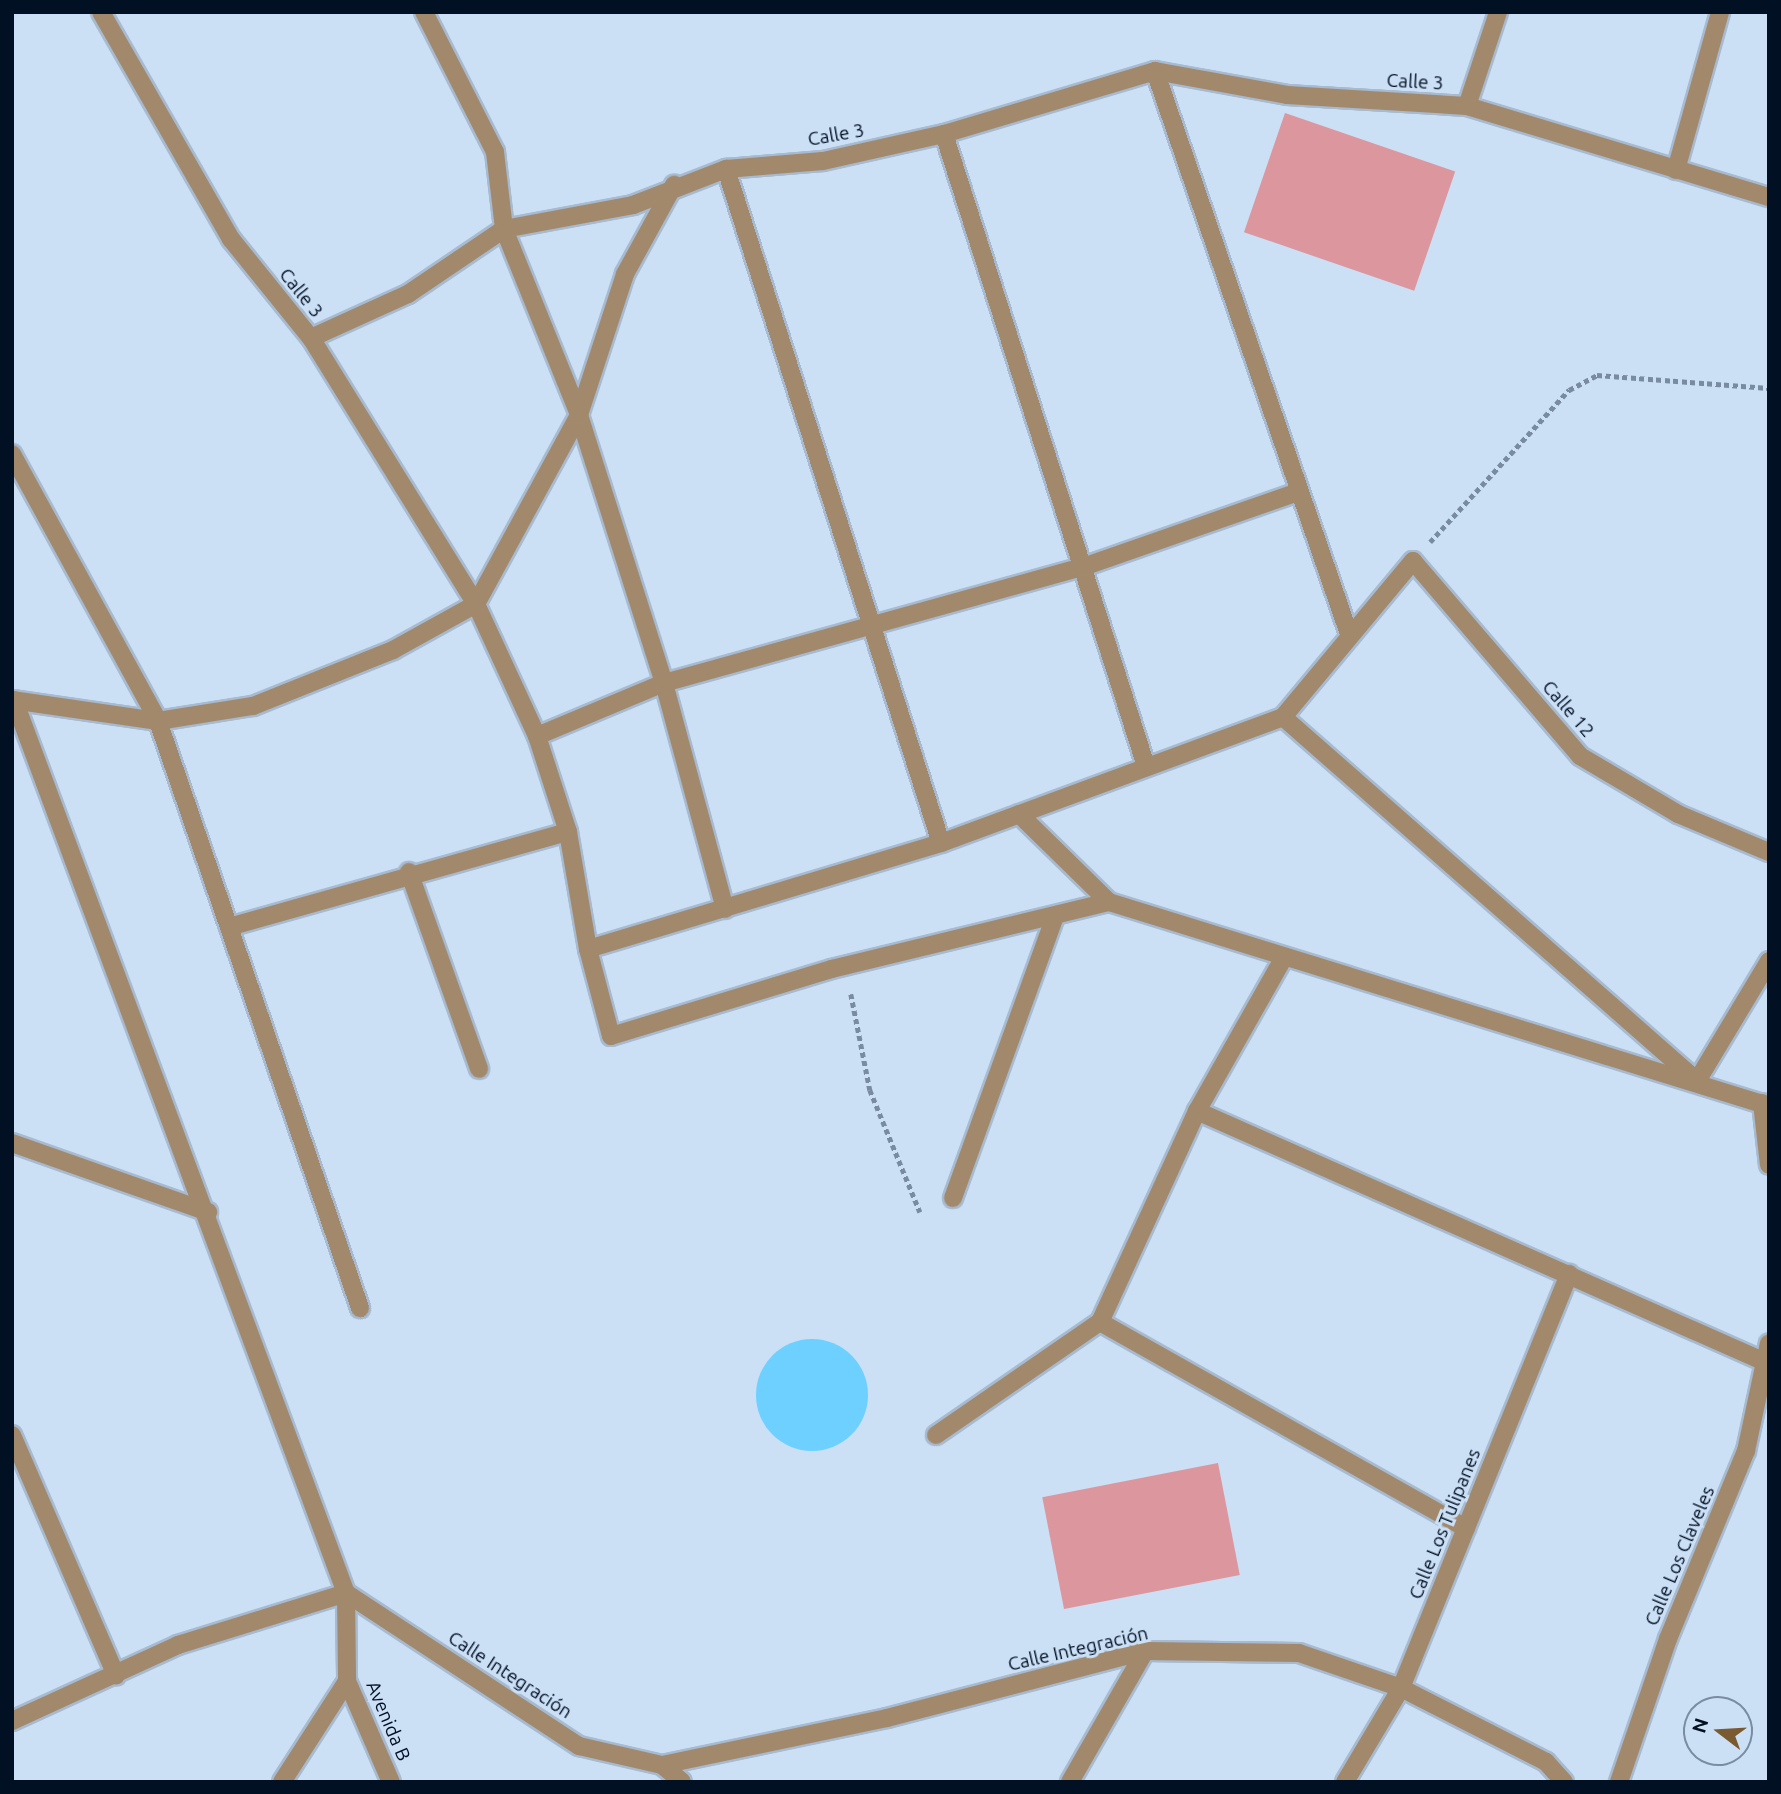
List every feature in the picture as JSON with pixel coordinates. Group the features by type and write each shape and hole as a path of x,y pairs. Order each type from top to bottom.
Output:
{"street":[{"name":"Calle 3","path":"101,12 231,239 311,338 408,294 504,229 633,205 674,186 726,169 823,161 944,134 1155,71 1287,95 1467,106 1769,197"},
{"path":"424,12 495,152 504,229 579,415 664,683 725,909"},
{"path":"1467,106 1498,12"},
{"path":"1676,170 1720,12"},
{"path":"1155,71 1349,634"},
{"path":"944,134 1144,763"},
{"path":"726,169 941,842"},
{"path":"13,700 158,721 253,706 393,650 476,604 579,415 625,274 674,186"},
{"path":"311,338 476,604 537,736 568,832 588,949 607,1036 846,966 1109,902"},
{"path":"12,454 158,721 360,1308"},
{"path":"537,736 664,683 874,629 1080,568 1298,492"},
{"path":"588,949 941,842 1144,763 1283,717 1349,634 1413,561"},
{"name":"Calle 12","path":"1413,561 1580,756 1678,814 1769,852"},
{"name":"Avenida B","path":"13,700 208,1212 346,1593 347,1681 391,1782"},
{"path":"1283,717 1697,1081"},
{"path":"1018,814 1109,902 1282,961 1697,1081 1765,1105 1769,1165"},
{"path":"229,927 409,872 568,832"},
{"path":"409,872 479,1069"},
{"path":"953,1198 1055,916"},
{"path":"936,1435 1100,1322 1197,1111 1282,961"},
{"path":"1697,1081 1769,961"},
{"path":"1197,1111 1765,1362"},
{"path":"12,1143 208,1212"},
{"name":"Calle Los Tulipanes","path":"1345,1782 1401,1688 1569,1274"},
{"path":"1100,1322 1466,1528"},
{"name":"Calle Los Claveles","path":"1619,1782 1668,1639 1746,1451 1769,1343"},
{"path":"12,1436 116,1675"},
{"path":"12,1721 178,1645 346,1593"},
{"name":"Calle Integración","path":"346,1593 579,1746 662,1765 887,1718 1145,1651 1299,1653 1401,1688 1546,1762 1564,1782"},
{"path":"1070,1782 1145,1651"},
{"path":"282,1782 347,1681"},
{"name":"Calle Integración","path":"662,1765 682,1782"}],"path":[{"path":"1413,561 1523,437 1569,390 1597,376 1769,388"},
{"path":"846,966 870,1090 920,1212"}],"shaded area":[{"path":"1285,113 1455,172 1414,291 1244,232"},
{"path":"1218,1463 1240,1575 1064,1609 1042,1497"}],"building":[{"path":"812,1339 834,1343 852,1355 864,1373 868,1395 864,1417 852,1435 834,1447 812,1451 790,1447 772,1435 760,1417 756,1395 760,1373 772,1355 790,1343"}]}
